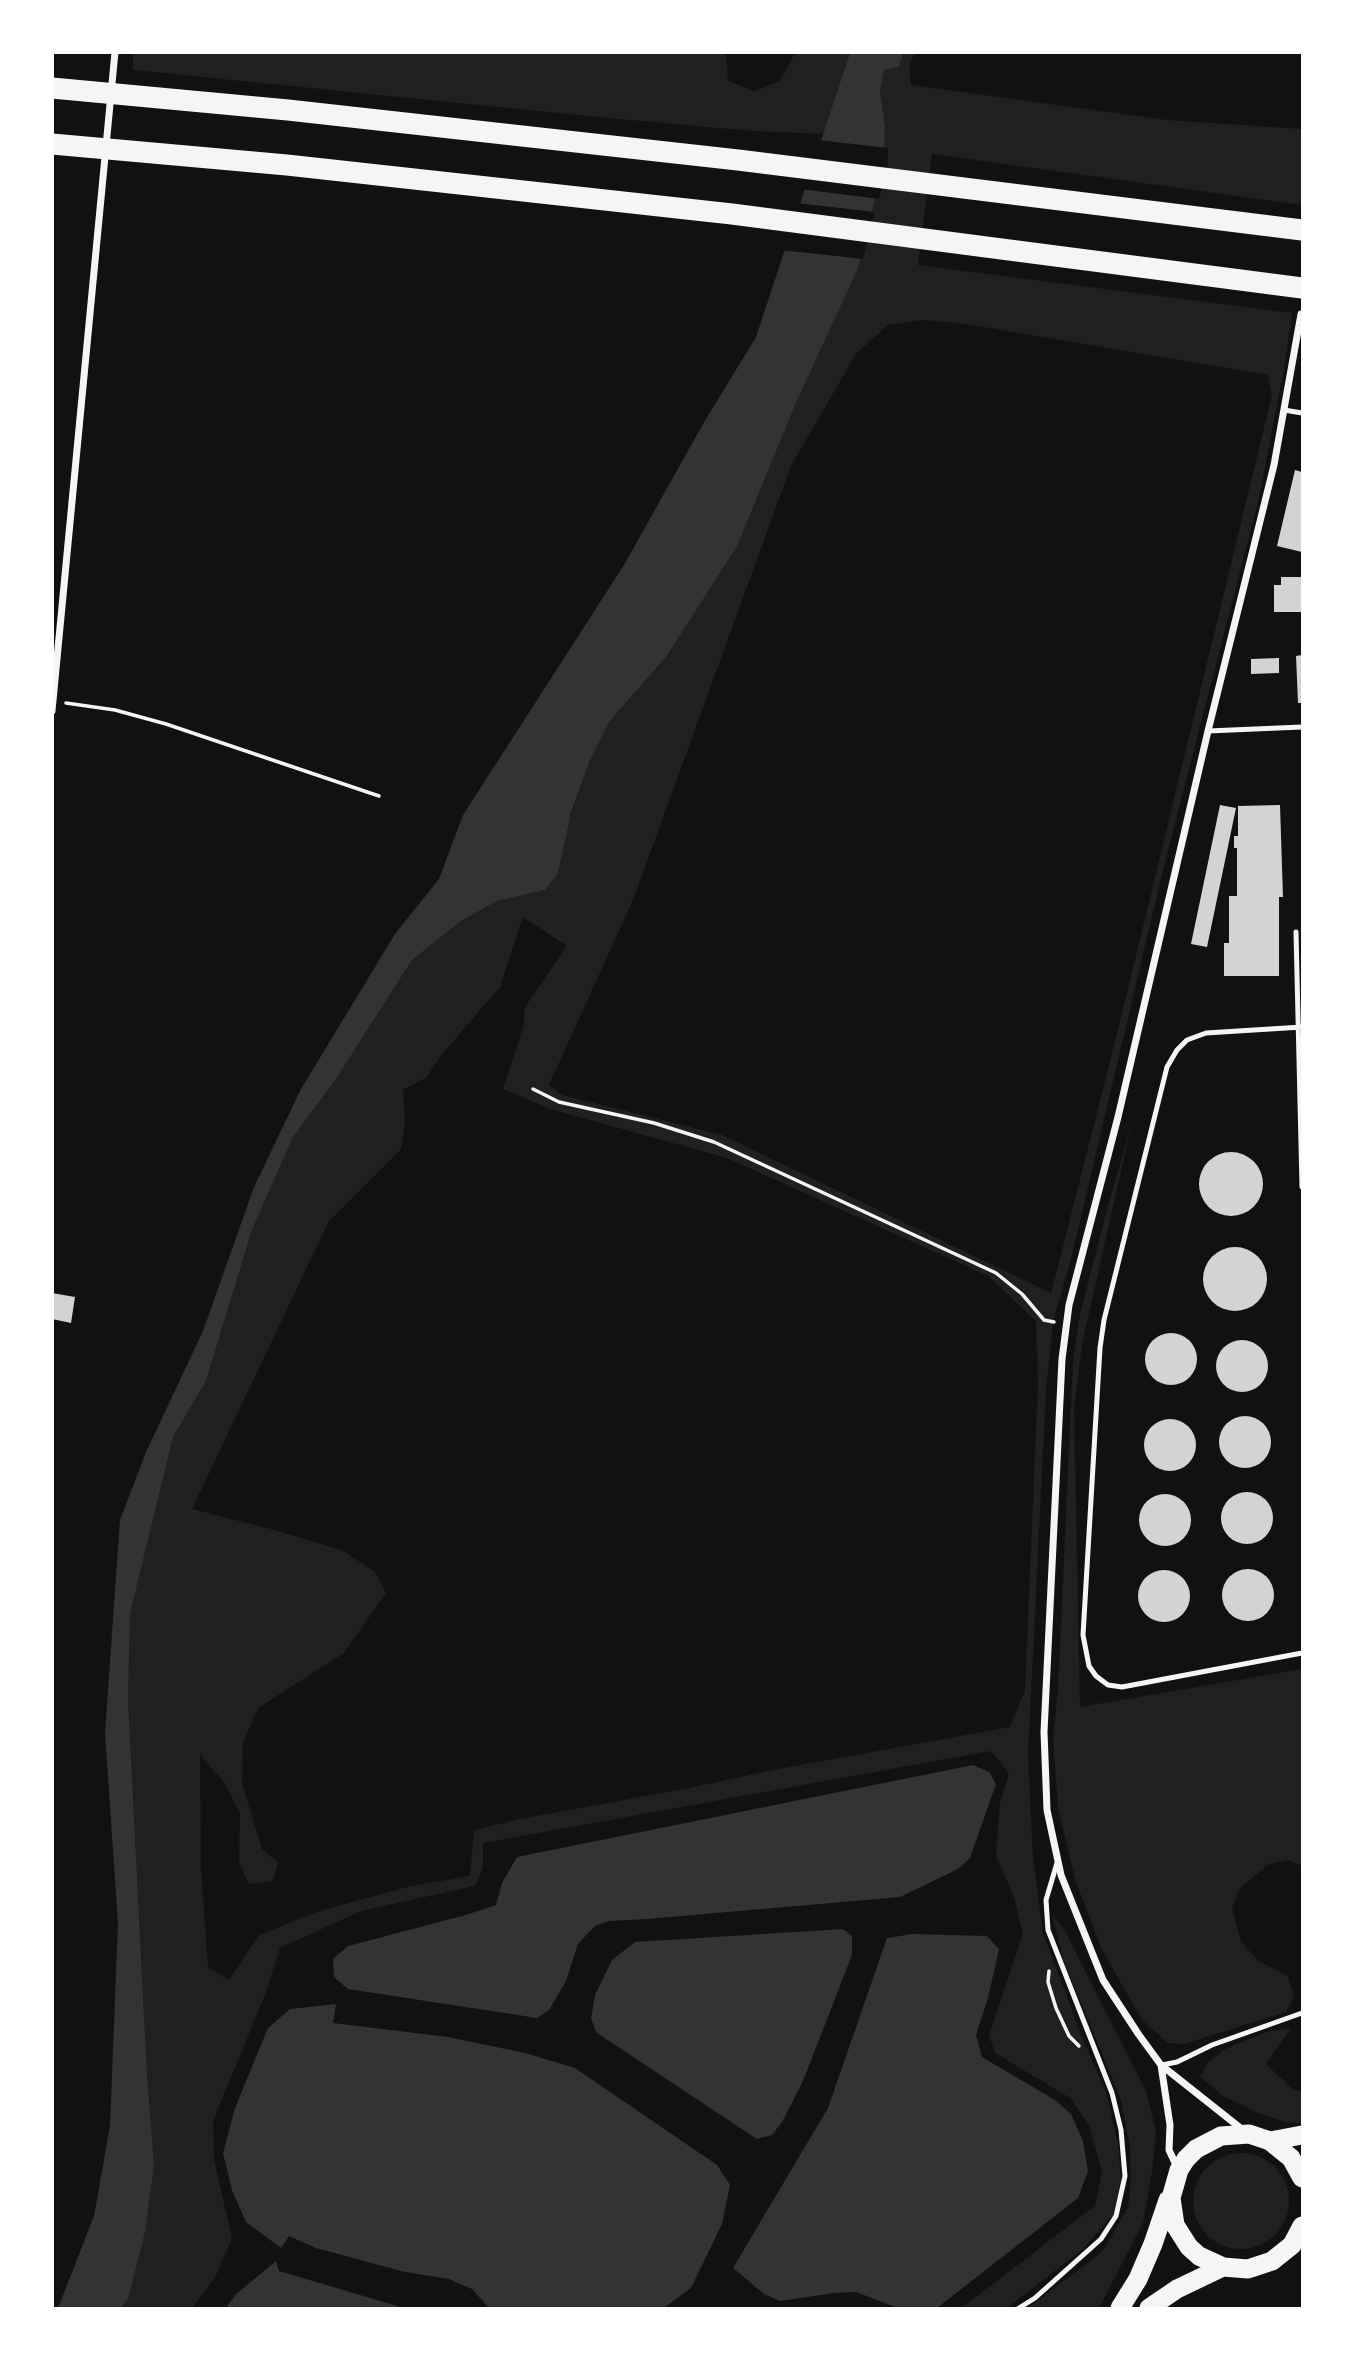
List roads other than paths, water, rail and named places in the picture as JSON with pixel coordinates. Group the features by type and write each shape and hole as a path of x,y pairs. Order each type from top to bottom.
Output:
{"highway":[{"path":"52,88 288,110 738,160 1303,230"},
{"path":"52,144 287,165 732,214 1303,288"},
{"path":"1120,2308 1138,2278 1153,2244 1176,2178 1196,2148 1221,2136 1249,2134 1270,2141 1291,2158 1303,2178"},
{"path":"1270,2141 1303,2135"},
{"path":"1176,2178 1172,2212 1181,2236 1199,2256 1223,2267 1248,2269 1272,2261 1292,2245 1303,2226"},
{"path":"1149,2308 1177,2289 1223,2267"}],"street":[{"path":"52,711 115,52"},
{"path":"1249,2134 1161,2065 1104,1980 1078,1920 1058,1860 1047,1810 1044,1732 1062,1359 1069,1305 1118,1117 1208,731 1274,465 1301,314"},
{"path":"1161,2065 1170,2125 1169,2150 1176,2178"}],"lane":[{"path":"1284,410 1303,413"},
{"path":"1208,731 1303,727"},
{"path":"1296,932 1303,1187"},
{"path":"1300,1027 1206,1033 1187,1040 1167,1067 1104,1320 1100,1348 1083,1635 1089,1666 1096,1676 1108,1685 1122,1687 1303,1653"},
{"path":"1019,2308 1045,2289 1101,2239 1116,2216 1125,2175 1121,2130 1112,2093 1048,1930 1046,1900 1058,1860"},
{"path":"1161,2065 1177,2062 1212,2045 1303,2013"}]}
